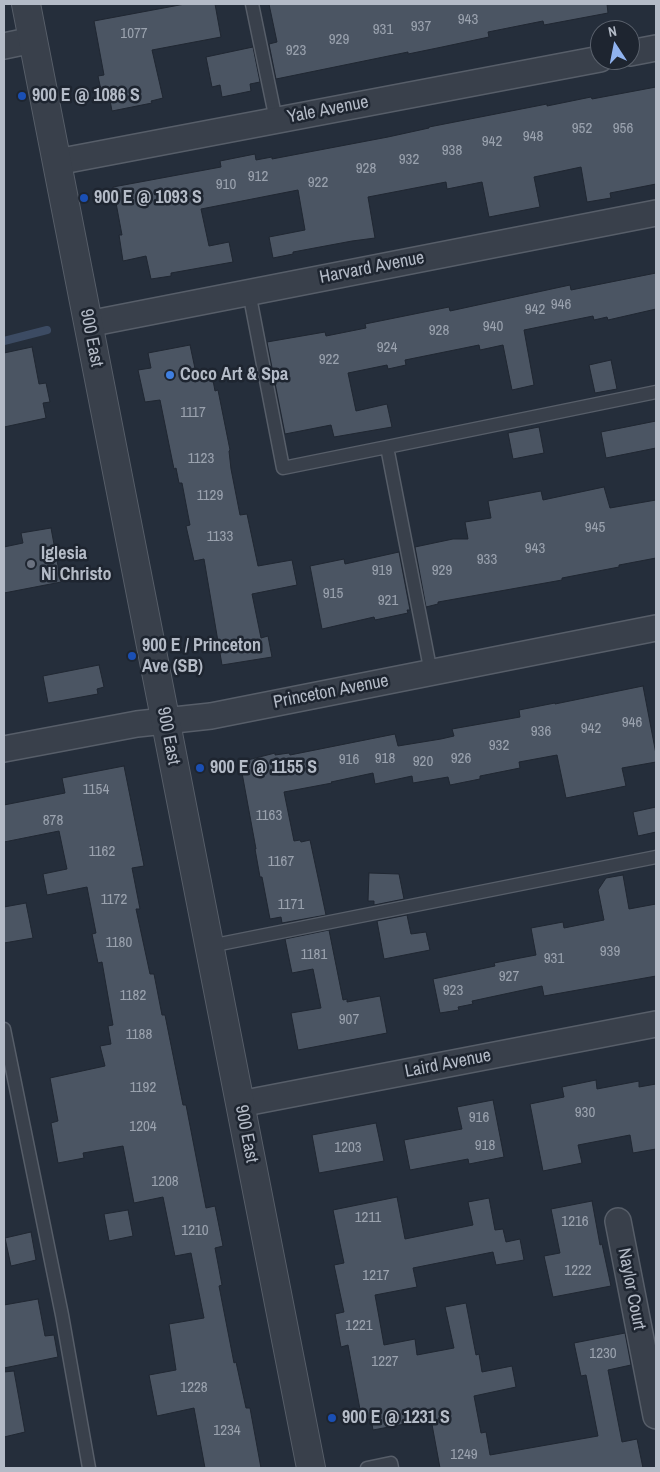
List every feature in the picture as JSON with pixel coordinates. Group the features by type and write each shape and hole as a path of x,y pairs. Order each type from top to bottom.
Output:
{"street":[{"name":"900 East","path":"26,4 311,1468"},
{"path":"4,46 33,40"},
{"path":"640,51 656,48"},
{"name":"Yale Avenue","path":"57,162 590,61"},
{"name":"Harvard Avenue","path":"88,324 656,213"},
{"name":"Princeton Avenue","path":"4,749 137,724 211,716 656,628"},
{"name":"Laird Avenue","path":"240,1104 656,1024"},
{"name":"Naylor Court","path":"618,1221 656,1416"}],"lane":[{"path":"252,4 276,120"},
{"path":"249,292 283,468 656,392"},
{"path":"387,447 431,672"},
{"path":"210,946 656,857"},
{"path":"4,1029 62,1315 89,1468"},
{"path":"367,1468 391,1463 392,1468"}],"building":[{"path":"185,4 215,4 221,37 152,50 163,98 151,101 152,103 112,111 109,95 102,95 98,76 104,75 94,21"},
{"path":"269,4 607,4 608,13 544,25 543,21 488,32 489,37 276,79 269,44 277,42"},
{"path":"253,47 260,82 250,84 251,91 222,97 220,85 212,87 206,57"},
{"path":"656,87 656,184 610,193 611,198 587,202 581,167 534,177 540,207 489,217 482,182 447,189 446,182 368,197 375,238 293,252 293,254 273,258 269,237 305,230 298,190 201,209 209,246 229,242 233,262 171,273 171,276 151,279 146,256 123,261 119,235 122,235 113,187 221,167 220,161 255,154 256,160 272,157 272,159 547,104 547,106"},
{"path":"656,273 656,309 608,320 607,317 594,320 593,316 524,330 534,385 512,390 503,345 480,350 479,345 405,360 406,365 388,369 387,365 348,373 356,411 387,404 392,427 334,437 331,425 285,434 267,342 325,332 326,336 366,328 365,324 449,307 450,311 570,285 571,290"},
{"path":"190,345 197,378 212,375 215,391 218,390 240,515 247,514 258,566 292,560 297,585 252,594 261,638 268,636 272,657 222,665 204,559 194,561 186,526 190,525 182,483 179,483 176,468 174,469 160,400 145,402 138,370 151,368 148,353"},
{"path":"32,347 39,384 46,383 50,402 43,403 46,418 4,427 4,353"},
{"path":"611,360 617,389 595,393 589,365"},
{"path":"656,421 656,448 606,458 601,432"},
{"path":"539,427 544,453 513,459 508,433"},
{"path":"604,487 610,508 656,500 656,558 562,578 562,580 438,602 438,604 426,607 415,547 453,539 468,539 465,522 491,518 488,501 541,491 543,500"},
{"name":"Iglesia Ni Christo","path":"51,528 61,582 4,593 4,547 23,543 21,533"},
{"path":"399,552 410,610 407,610 408,613 375,620 374,617 322,629 310,566 344,559 345,564"},
{"path":"99,665 104,687 97,689 98,694 48,703 43,676"},
{"path":"643,686 656,762 622,768 626,786 566,798 557,755 519,762 520,768 480,776 480,779 450,785 448,777 413,783 412,776 375,784 373,773 284,792 294,841 310,840 326,915 282,923 281,917 270,919 262,877 260,877 240,762 275,753 275,755 289,753 290,755 395,734 398,746 441,739 454,736 452,729 520,717 519,710"},
{"path":"124,766 144,866 132,868 140,909 136,909 150,974 154,974 162,1015 165,1015 183,1105 186,1105 206,1208 215,1206 223,1246 215,1248 222,1285 219,1286 234,1363 236,1362 246,1408 250,1408 261,1468 205,1468 194,1408 157,1416 149,1375 176,1370 169,1324 204,1318 191,1253 175,1256 163,1197 134,1203 123,1146 83,1153 84,1158 58,1163 51,1123 58,1121 50,1078 105,1066 100,1046 111,1044 108,1026 113,1025 102,962 98,963 92,934 96,933 87,887 47,895 43,874 67,869 59,831 4,842 4,805 65,793 62,778"},
{"path":"656,807 656,832 638,836 633,812"},
{"path":"369,873 399,874 404,899 374,905 374,901 368,901"},
{"path":"623,875 629,909 656,904 656,976 544,996 542,986 472,1001 473,1004 458,1007 459,1010 440,1013 433,979 495,966 494,963 536,955 531,928 563,922 564,928 604,920 598,890 606,878"},
{"path":"26,903 33,938 4,943 4,907"},
{"path":"407,915 411,934 426,932 430,950 384,959 377,921"},
{"path":"329,930 343,1000 347,999 347,1002 380,996 387,1033 298,1050 291,1013 321,1008 313,969 292,973 285,939"},
{"path":"596,1080 597,1089 639,1081 639,1087 656,1084 656,1149 633,1153 630,1135 578,1145 582,1163 543,1171 530,1104 564,1097 562,1087"},
{"path":"493,1100 504,1157 469,1164 468,1159 410,1170 404,1140 462,1129 457,1107"},
{"path":"376,1123 384,1161 319,1173 312,1135"},
{"path":"397,1197 405,1239 473,1225 468,1202 489,1198 495,1230 503,1229 506,1242 520,1239 524,1260 496,1265 493,1252 413,1268 417,1287 375,1295 384,1345 415,1339 417,1355 454,1348 445,1307 466,1303 476,1355 479,1354 482,1372 512,1366 516,1387 474,1396 481,1433 486,1432 490,1455 598,1436 586,1375 581,1376 574,1343 625,1333 631,1365 608,1370 622,1442 637,1439 643,1468 440,1468 431,1419 373,1430 371,1419 362,1420 348,1345 341,1347 335,1314 344,1312 334,1265 344,1263 333,1210"},
{"path":"592,1201 600,1245 602,1244 611,1286 553,1297 544,1256 560,1253 551,1209"},
{"path":"128,1210 133,1236 109,1241 104,1214"},
{"path":"31,1232 36,1260 11,1266 5,1238"},
{"path":"38,1299 45,1336 54,1335 58,1357 4,1368 4,1305"},
{"path":"14,1371 25,1432 4,1437 4,1372"}],"waterway":[{"path":"4,341 47,330"}],"place":[{"name":"900 E @ 1086 S","path":"22,96"},
{"name":"900 E @ 1093 S","path":"84,198"},
{"name":"Coco Art & Spa","path":"170,375"},
{"name":"Iglesia Ni Christo","path":"31,564"},
{"name":"900 E / Princeton Ave (SB)","path":"132,656"},
{"name":"900 E @ 1155 S","path":"200,768"},
{"name":"900 E @ 1231 S","path":"332,1418"}]}
